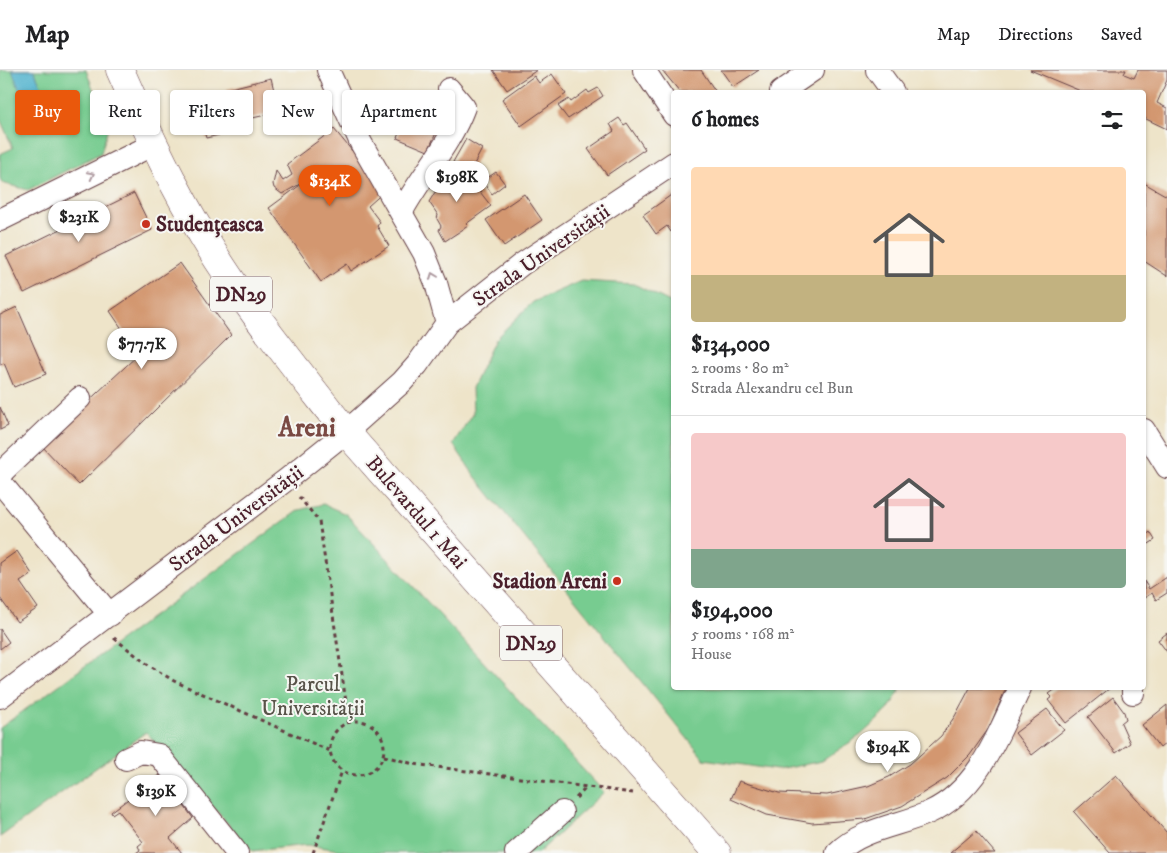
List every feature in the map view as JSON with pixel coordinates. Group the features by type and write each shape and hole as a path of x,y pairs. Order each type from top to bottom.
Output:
{"main road":[{"name":"DN29","path":"120,70 152,145"},
{"name":"Bulevardul 1 Mai","path":"152,145 203,237 231,279 346,432 717,853"}],"street":[{"path":"328,70 357,135 424,253 436,283 447,323"},
{"path":"644,70 671,110"},
{"path":"784,90 813,70"},
{"path":"877,70 892,90"},
{"path":"401,213 416,184 458,125 464,107 450,89"},
{"path":"0,220 152,145"},
{"name":"Strada Universității","path":"0,697 104,620 346,432 402,382 417,365 447,323 522,264 671,165"},
{"path":"0,474 80,398"},
{"path":"1146,433 1167,467"},
{"path":"0,482 104,620"},
{"path":"841,849 878,829 932,811 964,787 990,752 1019,690"},
{"path":"126,759 141,752 159,755 237,853"},
{"path":"516,853 562,812"}],"path":[{"path":"286,480 318,521 349,722"},
{"path":"104,620 147,664 174,681 330,751"},
{"path":"349,722 366,722 380,732 384,739 384,756 374,770 367,774 350,775 342,771 336,766 330,751 334,733 349,722"},
{"path":"384,756 414,764 668,799"},
{"path":"313,853 342,771"}],"green space":[{"path":"0,70 86,70 94,90 90,90 90,135 106,135 101,153 28,190 2,183 0,178 0,154 13,148 0,119"},
{"name":"Stadion Areni","path":"581,281 634,284 671,302 671,690 900,690 888,710 861,735 822,761 777,770 704,759 474,475 453,444 473,413 472,388 495,339 533,302"},
{"name":"Parcul Universității","path":"323,504 346,514 604,792 538,853 358,853 307,845 252,851 146,732 0,837 0,728 299,510"}],"water":[{"path":"12,70 34,70 43,90 20,90"}],"building":[{"path":"493,70 537,70 507,90"},
{"path":"662,70 701,70 715,90 678,90"},
{"path":"721,70 759,70 733,87"},
{"path":"1030,70 1126,70 1124,74 1134,78 1138,70 1167,70 1167,80 1157,103 1167,108 1167,129 1146,119 1146,90 1078,90"},
{"path":"552,74 566,94 521,126 502,99 534,76 539,83"},
{"path":"271,78 274,90 263,90 263,116 253,118 253,90 227,89"},
{"path":"598,88 603,96 568,119 558,106 569,99 571,102 587,90 589,93"},
{"path":"619,118 624,125 627,123 645,149 607,175 588,149 614,131 610,124"},
{"path":"334,129 385,191 368,206 380,222 377,226 389,246 351,271 347,264 321,282 269,208 307,180 282,194 274,188 276,171 283,181 292,175 287,164 326,135 332,135"},
{"path":"205,135 219,135 206,138"},
{"path":"398,135 435,135 428,151 397,138"},
{"path":"466,139 482,149 470,172 453,162"},
{"path":"451,166 470,179 491,206 466,224 468,226 445,241 439,230 441,226 437,219 438,215 429,202"},
{"path":"496,172 505,184 492,194 483,181"},
{"path":"1146,184 1167,196 1167,276 1146,262"},
{"path":"134,193 152,230 24,293 6,256"},
{"path":"524,194 542,220 504,246 486,220"},
{"path":"671,195 671,232 667,226 656,234 643,215"},
{"path":"180,263 231,335 79,485 41,445 139,354 110,311"},
{"path":"17,307 46,374 14,387 4,363 0,365 0,315"},
{"path":"0,407 8,426 0,430"},
{"path":"1150,532 1155,540 1146,546 1146,535"},
{"path":"17,551 32,574 20,582 38,608 17,622 0,598 0,563"},
{"path":"1167,577 1167,593 1156,600 1152,593 1146,597 1146,584 1149,589"},
{"path":"0,629 9,642 0,649"},
{"path":"1167,633 1167,652 1158,640"},
{"path":"969,690 1005,690 989,728 970,755 947,778 902,806 865,819 812,823 767,815 731,799 739,781 779,793 827,795 868,786 889,777 910,764 941,736 955,716"},
{"path":"1054,690 1107,690 1066,723 1048,700 1052,697 1049,694"},
{"path":"1113,697 1124,712 1126,719 1121,723 1130,743 1116,753 1088,717"},
{"path":"1167,705 1167,742 1160,748 1142,725"},
{"path":"1047,709 1064,730 1032,755 1015,733"},
{"path":"164,772 162,776 193,818 170,838 182,853 136,853 140,850 138,846 143,842 118,810 112,814 111,812"},
{"path":"1116,775 1167,833 1167,853 1110,853 1074,812"},
{"path":"976,831 995,853 950,853"}],"place":[{"name":"Studențeasca","path":"146,224"},
{"name":"Stadion Areni","path":"617,581"}],"district":[{"name":"Areni","path":"307,427"}]}
